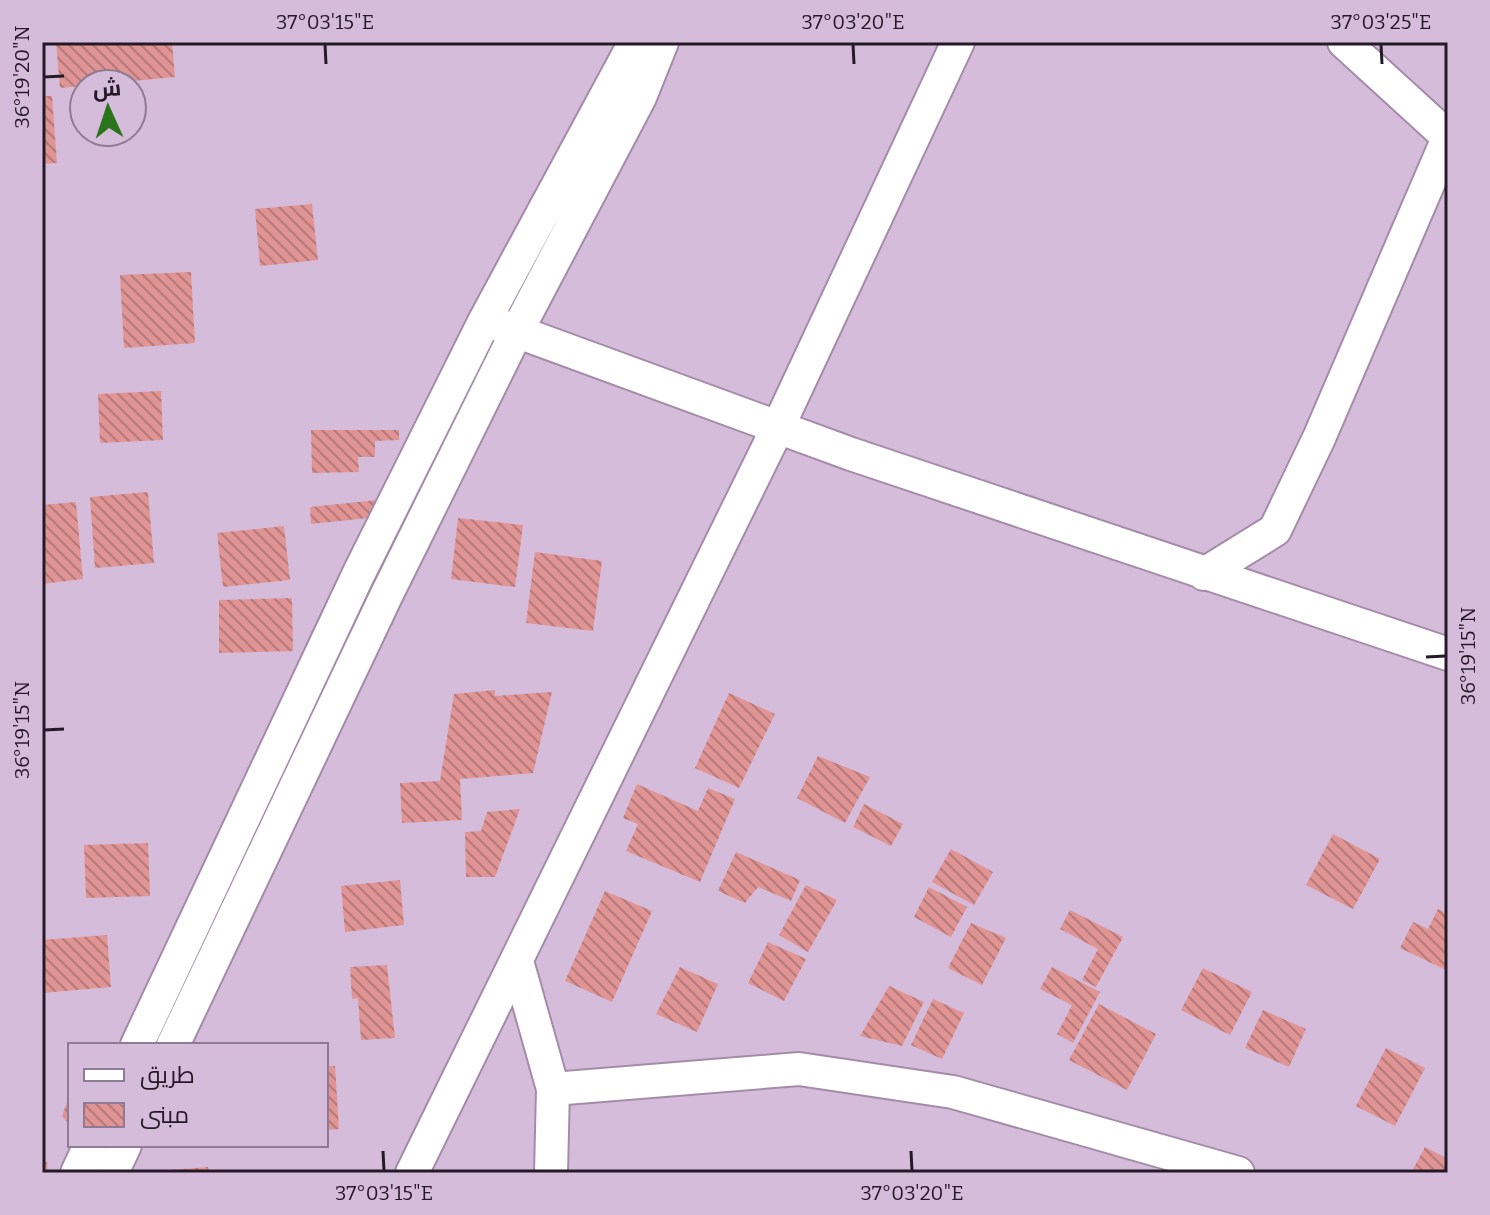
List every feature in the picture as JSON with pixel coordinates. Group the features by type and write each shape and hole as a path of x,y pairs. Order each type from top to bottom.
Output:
{"street":[{"path":"138,1043 359,573 485,320 635,42"},
{"path":"174,1043 386,596 517,331 640,97 662,42"},
{"path":"412,1173 779,425 958,42"},
{"path":"1204,574 1275,530 1319,438 1448,138 1344,42"},
{"path":"485,320 779,425 851,454 1448,654"},
{"path":"517,961 553,1089 551,1173"},
{"path":"553,1089 799,1069 953,1092 1238,1173"},
{"path":"77,1173 89,1147"},
{"path":"112,1173 124,1147"}],"building":[{"path":"56,42 172,42 175,77 148,80 148,68 68,68 68,87 60,88"},
{"path":"42,96 52,96 57,163 42,164"},
{"path":"312,204 318,260 260,266 255,209"},
{"path":"191,272 195,343 124,348 120,275"},
{"path":"161,391 163,440 100,443 98,394"},
{"path":"311,430 399,430 399,440 375,441 375,457 358,457 359,472 312,473"},
{"path":"148,492 154,563 95,568 90,497"},
{"path":"377,500 368,518 311,524 310,507"},
{"path":"76,502 83,579 42,584 42,505"},
{"path":"458,518 523,525 515,587 451,579"},
{"path":"284,526 290,580 223,587 217,533"},
{"path":"535,552 602,561 593,631 526,623"},
{"path":"292,598 293,651 219,653 219,600"},
{"path":"495,690 495,696 552,692 533,773 460,779 462,820 402,823 400,783 440,781 454,694"},
{"path":"729,693 775,714 739,788 695,768"},
{"path":"818,756 870,777 845,823 797,798"},
{"path":"637,784 698,811 708,788 735,799 700,882 626,851 638,824 623,818"},
{"path":"864,804 903,824 891,846 853,827"},
{"path":"520,809 495,877 466,877 465,832 481,831 487,812"},
{"path":"1333,834 1380,859 1353,909 1306,885"},
{"path":"148,843 150,896 86,898 84,845"},
{"path":"951,849 993,872 974,905 932,882"},
{"path":"736,852 800,880 791,901 758,887 745,903 718,891"},
{"path":"400,880 404,925 345,932 341,886"},
{"path":"806,885 837,900 808,952 779,935"},
{"path":"929,887 967,907 951,937 914,917"},
{"path":"605,891 652,911 612,1002 565,981"},
{"path":"1438,909 1448,914 1448,971 1400,948 1413,922 1428,929"},
{"path":"1070,910 1123,937 1096,987 1082,980 1098,949 1060,929"},
{"path":"971,923 1006,938 982,985 948,968"},
{"path":"107,935 111,987 42,993 42,940"},
{"path":"768,942 806,959 784,1001 748,983"},
{"path":"387,965 395,1038 361,1040 358,998 352,999 350,967"},
{"path":"680,967 718,984 697,1032 656,1014"},
{"path":"1052,967 1100,992 1073,1043 1057,1034 1072,1005 1040,989"},
{"path":"1203,968 1252,992 1230,1035 1181,1010"},
{"path":"889,986 924,1002 902,1046 860,1036"},
{"path":"933,999 964,1013 942,1059 911,1045"},
{"path":"1099,1004 1156,1034 1127,1090 1069,1060"},
{"path":"1263,1010 1306,1029 1289,1067 1245,1048"},
{"path":"1386,1048 1425,1068 1395,1126 1356,1106"},
{"path":"328,1066 335,1066 339,1129 328,1130"},
{"path":"68,1100 68,1124 62,1116"},
{"path":"1425,1147 1448,1159 1448,1173 1411,1173"},
{"path":"42,1162 47,1162 48,1173 42,1173"},
{"path":"208,1167 209,1173 158,1173 158,1171"}]}
